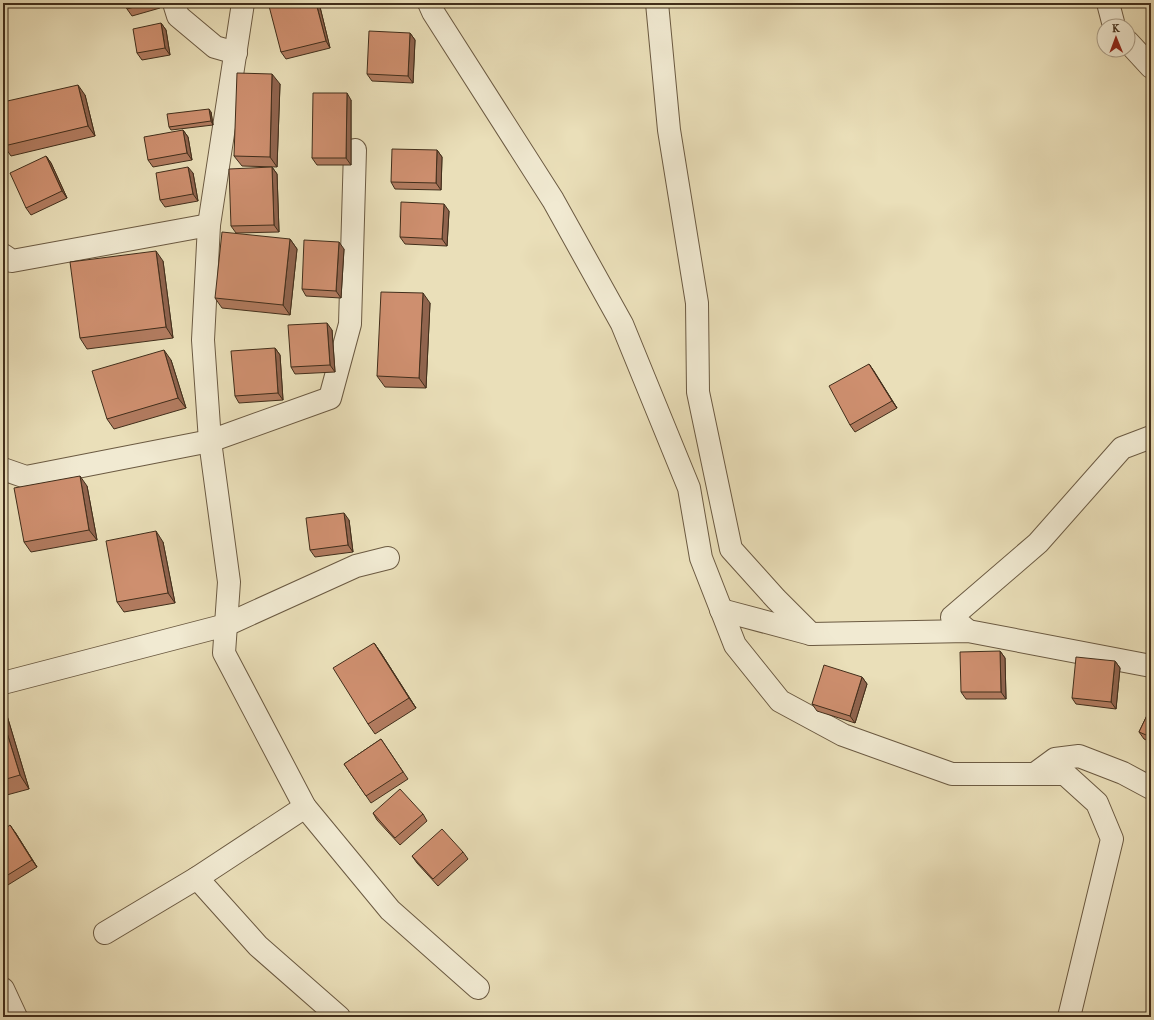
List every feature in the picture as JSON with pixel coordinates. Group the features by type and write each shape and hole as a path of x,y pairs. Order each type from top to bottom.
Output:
{"street":[{"path":"174,3 178,16 215,47 236,53"},
{"path":"243,3 209,225 203,340 210,441 229,582 224,653 305,807 390,910 478,988"},
{"path":"429,3 432,12 553,200 622,324 689,488 701,558 735,645 780,700 843,735 952,774 1065,774 1097,803 1112,839 1070,1017"},
{"path":"657,3 669,130 697,303 698,392 731,549 776,599 811,634"},
{"path":"1108,3 1112,18"},
{"path":"1136,51 1151,67"},
{"path":"3,469 26,477 210,441 330,398 350,324 355,150"},
{"path":"3,255 12,261 209,225"},
{"path":"968,631 952,617 1038,543 1122,448 1151,437"},
{"path":"3,683 226,625 356,566 388,558"},
{"path":"721,610 811,634 968,631 1151,666"},
{"path":"1034,774 1055,759 1079,756 1123,773 1151,788"},
{"path":"105,933 197,878 305,807"},
{"path":"197,878 258,946 339,1017"},
{"path":"3,989 16,1017"}],"building":[{"path":"125,3 149,3 127,9"},
{"path":"283,3 316,3 326,41 281,52 269,6"},
{"path":"161,23 165,48 137,53 133,29"},
{"path":"369,31 410,33 408,76 367,74"},
{"path":"237,73 272,74 270,157 234,156"},
{"path":"78,85 88,126 4,146 3,102"},
{"path":"313,93 347,93 346,158 312,158"},
{"path":"209,109 211,121 169,127 167,114"},
{"path":"183,130 187,153 148,160 144,137"},
{"path":"392,149 437,150 436,183 391,182"},
{"path":"46,156 62,191 26,208 10,173"},
{"path":"188,167 193,194 160,200 156,173"},
{"path":"272,167 274,225 231,226 229,169"},
{"path":"401,202 444,204 442,239 400,237"},
{"path":"222,232 290,239 283,305 215,298"},
{"path":"304,240 339,242 336,291 302,289"},
{"path":"156,251 166,327 80,338 70,262"},
{"path":"381,292 423,293 419,378 377,376"},
{"path":"327,323 330,365 291,367 288,325"},
{"path":"275,348 278,393 235,396 231,351"},
{"path":"164,350 178,398 107,419 92,371"},
{"path":"869,364 892,401 850,425 829,386"},
{"path":"80,476 89,530 24,542 14,488"},
{"path":"344,513 348,545 310,550 306,518"},
{"path":"156,531 168,593 117,602 106,541"},
{"path":"374,643 409,698 368,724 333,668"},
{"path":"1000,651 1001,692 961,692 960,652"},
{"path":"1076,657 1115,661 1111,702 1072,698"},
{"path":"824,665 862,677 850,716 812,704"},
{"path":"1151,707 1151,737 1139,732"},
{"path":"3,720 20,775 3,780"},
{"path":"381,739 403,772 366,796 344,764"},
{"path":"400,789 423,814 395,838 373,813"},
{"path":"10,825 32,860 3,878 3,830"},
{"path":"442,829 463,852 433,879 412,856"}]}
